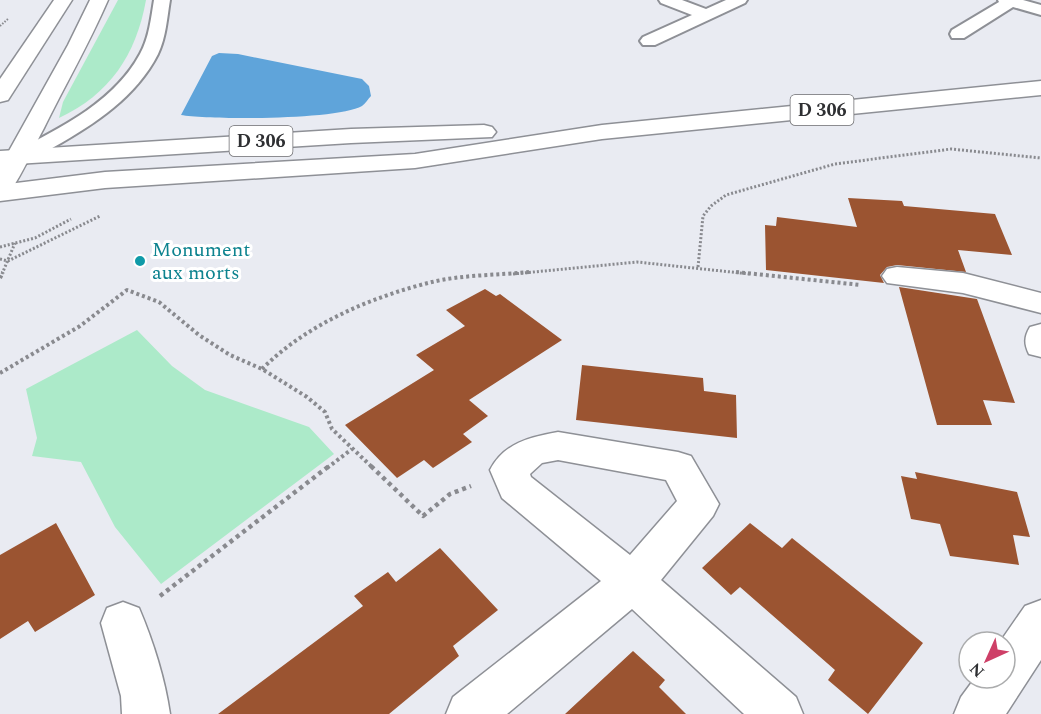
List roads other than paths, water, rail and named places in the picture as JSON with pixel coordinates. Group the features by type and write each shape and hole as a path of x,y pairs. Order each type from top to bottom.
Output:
{"main road":[{"path":"0,94 63,0"},
{"path":"0,187 6,161 31,129 78,45 99,0"},
{"name":"D 306","path":"0,193 105,180 415,161 602,132 1041,88"},
{"name":"D 306","path":"6,161 153,147 351,136 602,132"},
{"path":"897,276 963,284 1041,303"},
{"path":"1041,334 1041,346"},
{"path":"470,714 633,582 699,504 678,467 558,446 532,451 509,470 516,487 633,582 779,714"},
{"path":"1017,657 1041,621"},
{"path":"123,623 144,696 146,714"},
{"path":"978,714 994,690"}],"lane":[{"path":"6,161 62,135 101,109 133,79 148,56 155,37 162,0"},
{"path":"667,0 707,15"},
{"path":"649,41 739,0"},
{"path":"958,34 1010,1 1041,10"}],"water":[{"path":"219,53 238,54 362,79 369,86 371,96 362,106 349,111 328,114 245,118 181,115 212,56"}],"place":[{"name":"Monument aux morts","path":"140,261"}]}
